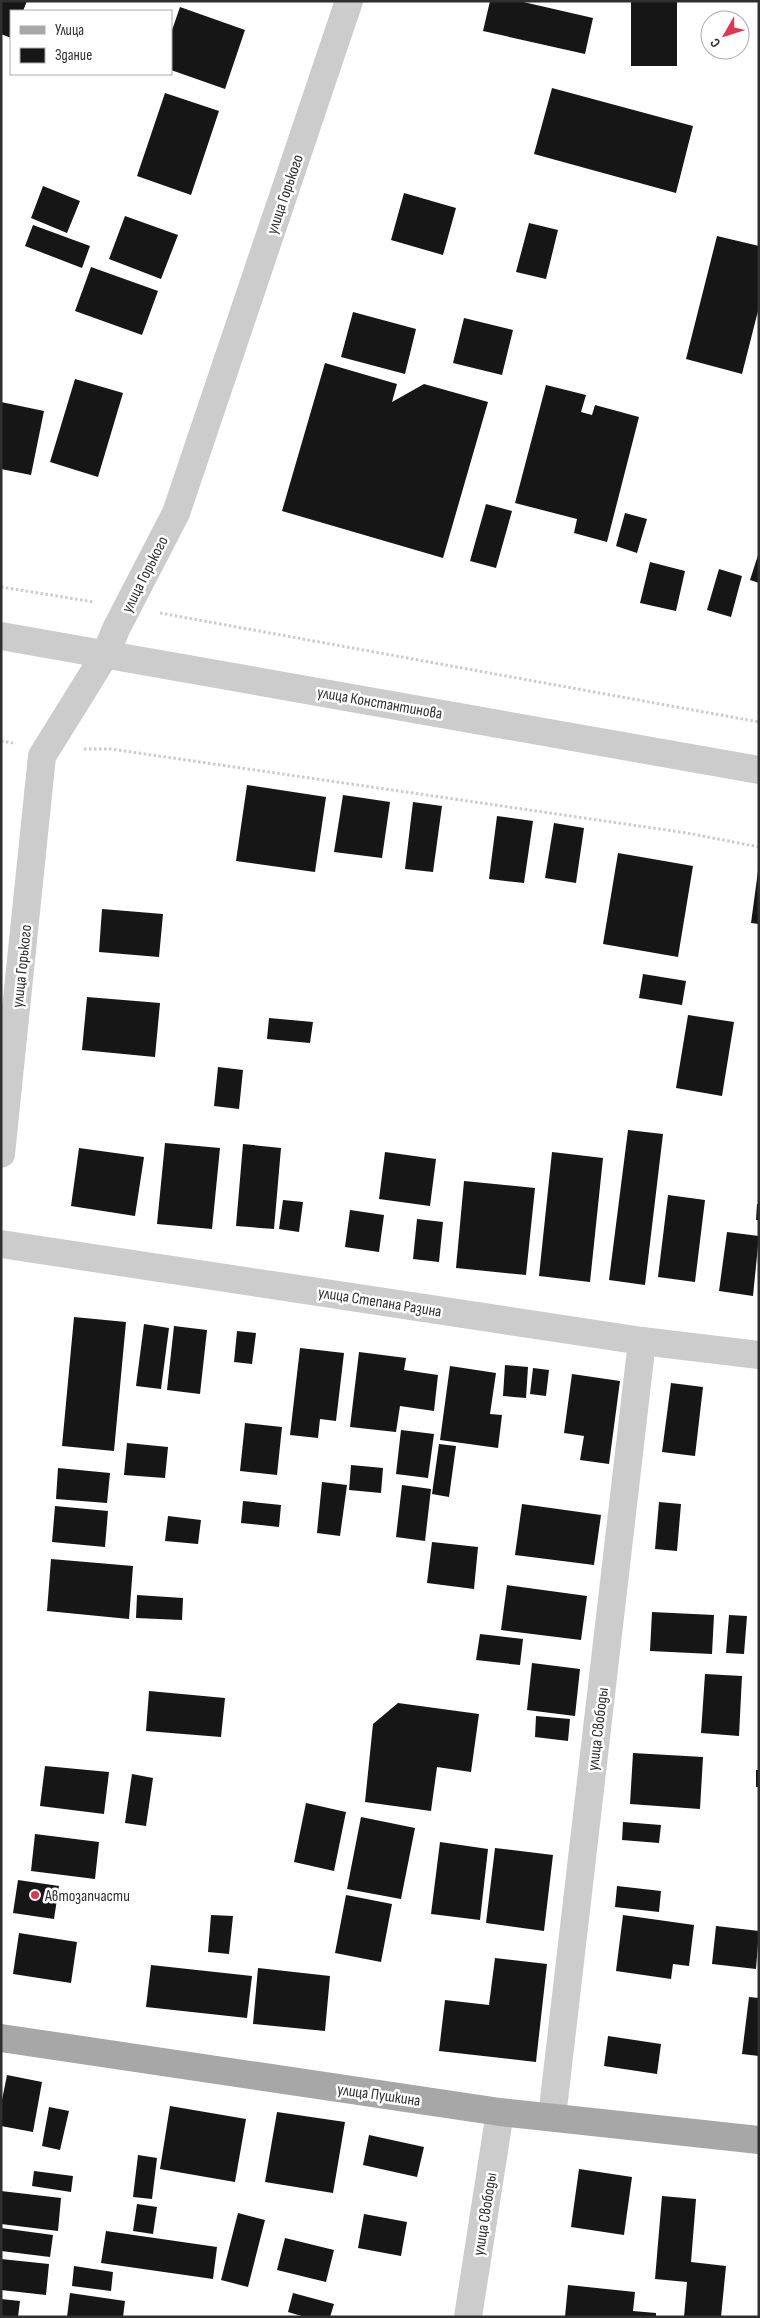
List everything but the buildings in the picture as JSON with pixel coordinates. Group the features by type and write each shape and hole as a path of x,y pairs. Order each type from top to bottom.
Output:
{"main road":[{"name":"улица Пушкина","path":"1,2038 500,2112 759,2140"}],"street":[{"name":"улица Горького","path":"1,1154 42,756 106,653 116,629 176,513 350,1"},
{"name":"улица Константинова","path":"1,636 106,653 759,770"},
{"name":"улица Степана Разина","path":"1,1244 642,1341 759,1355"},
{"name":"улица Свободы","path":"552,2117 642,1341"},
{"name":"улица Свободы","path":"468,2317 500,2112"}],"path":[{"path":"1,587 128,607 759,722"},
{"path":"1,741 48,748 111,749 677,832 759,847"}],"place":[{"name":"Автозапчасти","path":"35,1895"}]}
